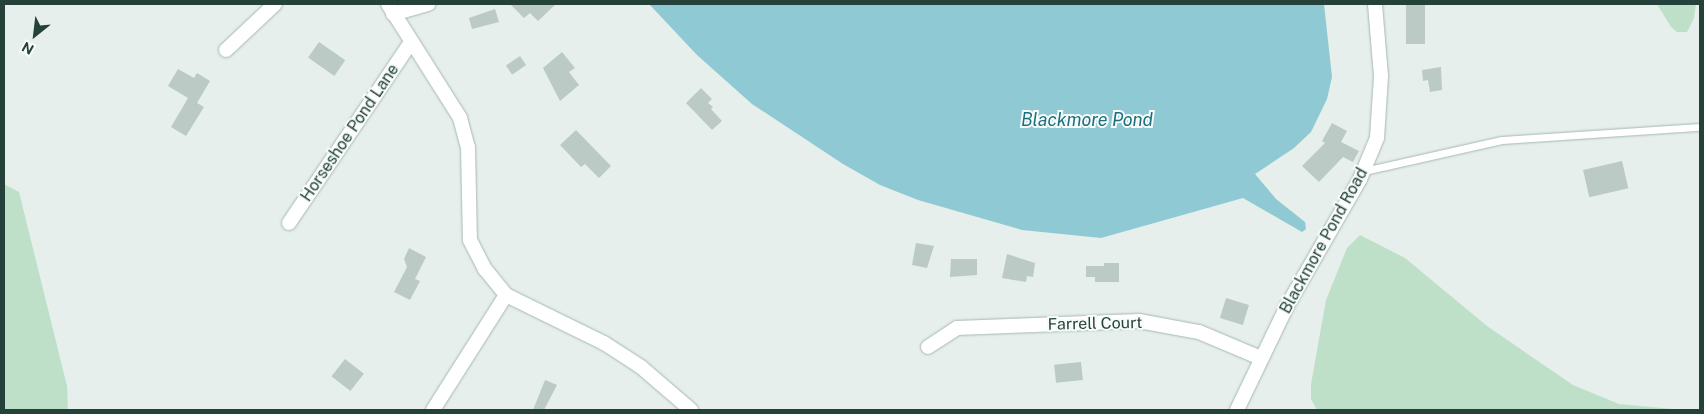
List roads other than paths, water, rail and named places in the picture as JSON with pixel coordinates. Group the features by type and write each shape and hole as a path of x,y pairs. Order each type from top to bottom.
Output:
{"street":[{"path":"226,50 275,4"},
{"path":"429,4 390,9 452,103 463,125 468,147 470,240 506,295 604,342 641,367 691,410"},
{"name":"Blackmore Pond Road","path":"1238,410 1286,306 1364,171 1377,138 1381,110 1375,4"},
{"name":"Horseshoe Pond Lane","path":"290,223 412,42"},
{"path":"433,410 506,295"},
{"name":"Farrell Court","path":"928,347 957,328 1139,321 1199,332 1261,358"}],"lane":[{"path":"1364,171 1502,140 1700,127"}],"water":[{"name":"Blackmore Pond","path":"649,4 1324,4 1332,77 1327,99 1311,132 1294,148 1255,174 1276,199 1305,222 1306,229 1302,232 1243,198 1101,238 1022,230 918,200 880,185 843,164 752,104 697,55"}]}
